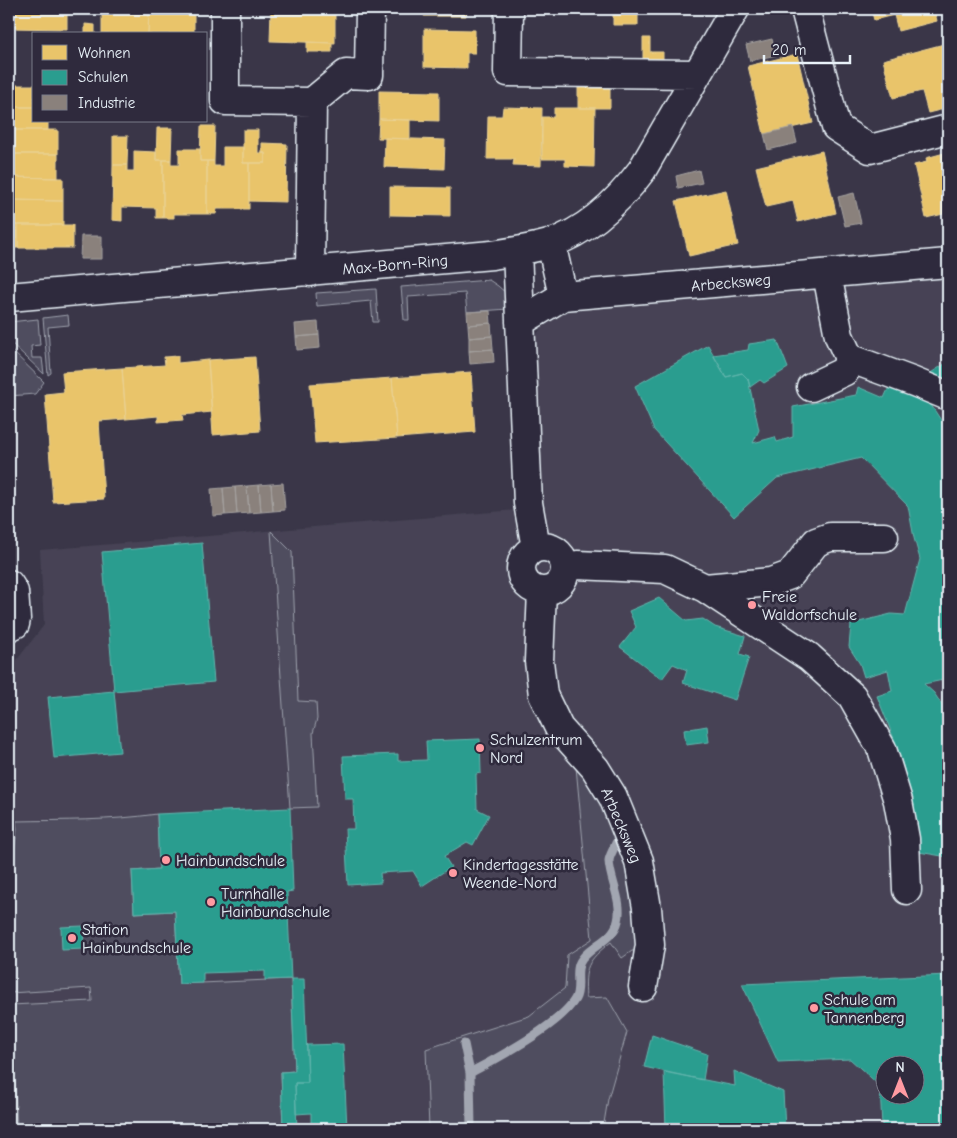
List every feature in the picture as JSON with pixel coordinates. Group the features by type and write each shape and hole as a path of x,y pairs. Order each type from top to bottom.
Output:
{"street":[{"path":"225,9 215,105 312,102 346,74 369,75 370,9"},
{"path":"510,9 508,72 697,74"},
{"name":"Max-Born-Ring","path":"9,297 483,256 551,243 593,221 627,190 642,170 735,9"},
{"path":"806,9 836,127 870,150 948,129"},
{"path":"310,272 312,102"},
{"path":"551,243 563,296"},
{"path":"517,251 528,503 536,548"},
{"name":"Arbecksweg","path":"520,322 563,296 948,262"},
{"path":"811,387 845,371 849,358 839,336 827,274"},
{"path":"849,358 948,396"},
{"path":"705,588 771,582 790,575 816,542 830,537 884,537"},
{"path":"545,547 554,550 562,558 565,568 563,578 554,588 542,591 531,588 524,582 520,570 522,560 527,553 536,548 545,547"},
{"path":"565,568 577,565 665,569 705,588 809,657 852,696 882,749 898,801 905,839 907,890"},
{"path":"9,584 14,592 16,619 15,624 9,627"},
{"name":"Arbecksweg","path":"542,591 539,661 543,695 559,728 595,768 613,797 639,861 647,908 650,945 643,987"}],"shaded area":[{"name":"Schulzentrum Nord","path":"948,272 948,1129 17,1129 9,962 9,890 17,829 9,670 44,625 40,550 541,508 533,341 546,320 567,306"},
{"path":"489,280 507,294 508,309 467,312 465,293 408,297 409,320 404,320 401,287"},
{"path":"376,289 378,322 373,322 371,301 317,306 316,293"},
{"path":"68,315 69,325 48,327 51,373 48,375 43,318"},
{"path":"38,319 40,345 31,346 32,358 42,358 44,374 9,341 9,322"},
{"path":"9,348 44,382 35,394 9,396"},
{"path":"271,531 292,552 298,701 316,702 317,719 313,733 317,807 290,808"},
{"path":"576,767 601,795 626,851 639,951 632,951 622,958 611,942 592,960 587,972 586,998 607,997 627,1032 608,1099 603,1129 429,1129 426,1049 529,1016 565,988 567,955 592,939"},
{"path":"157,814 159,869 132,871 134,913 175,911 179,984 291,979 295,1071 281,1072 283,1129 17,1129 11,1005 92,1001 91,988 10,993 9,890 17,829 16,821 104,819"}],"building: Wohnen":[{"path":"9,9 67,9 67,29 9,28"},
{"path":"102,9 149,9 148,32 102,32"},
{"path":"149,9 194,9 194,32 148,32"},
{"path":"271,9 335,9 335,43 270,41"},
{"path":"424,9 466,9 466,16 424,16"},
{"path":"613,9 638,9 638,25 613,25"},
{"path":"871,9 934,9 937,21 898,31 894,15 874,20"},
{"path":"85,24 95,25 95,32 85,32"},
{"path":"424,29 475,30 475,53 467,53 467,68 424,67"},
{"path":"643,38 650,38 650,52 663,52 663,62 643,62"},
{"path":"307,42 332,43 332,52 307,52"},
{"path":"944,44 948,60 948,108 928,113 922,91 893,98 883,60"},
{"path":"797,54 813,123 764,134 748,66"},
{"path":"9,85 32,85 32,107 9,107"},
{"path":"578,86 610,87 610,108 578,108"},
{"path":"379,91 439,92 439,121 379,119"},
{"path":"9,107 32,107 32,122 48,122 48,130 9,130"},
{"path":"503,107 542,108 541,166 513,165 514,159 487,159 488,116 502,116"},
{"path":"554,108 595,108 594,167 565,166 565,159 542,159 542,117 554,117"},
{"path":"379,119 410,120 410,139 378,138"},
{"path":"201,126 215,126 214,161 200,161"},
{"path":"157,128 172,128 171,160 156,160"},
{"path":"9,130 58,130 58,154 9,154"},
{"path":"243,130 258,130 258,153 265,153 265,163 243,163"},
{"path":"113,136 128,136 127,165 113,165"},
{"path":"385,138 445,140 444,169 384,167"},
{"path":"262,143 287,144 286,202 249,201 249,163 265,163"},
{"path":"223,147 243,147 243,163 249,163 249,209 217,209 216,214 207,214 207,161 214,161 214,166 223,166"},
{"path":"179,149 200,149 200,161 207,161 207,214 174,214 174,218 163,218 163,160 171,160 171,165 179,165"},
{"path":"134,151 156,152 156,160 163,160 163,218 156,218 156,208 122,207 122,221 112,220 113,165 127,165 127,171 134,171"},
{"path":"822,151 836,213 798,222 793,201 766,207 756,167"},
{"path":"948,152 948,213 926,218 914,165 927,162 926,158"},
{"path":"9,154 58,154 58,178 9,177"},
{"path":"9,177 63,178 63,201 9,200"},
{"path":"390,187 450,188 450,216 390,215"},
{"path":"726,190 738,245 689,256 676,201"},
{"path":"9,200 63,201 63,225 9,225"},
{"path":"9,225 18,225 18,248 9,248"},
{"path":"18,225 73,225 73,248 18,248"},
{"path":"178,356 178,363 208,360 212,412 182,415 183,420 158,422 158,416 126,419 122,368 165,365 164,357"},
{"path":"255,357 260,431 213,435 208,360"},
{"path":"122,368 126,419 99,421 104,499 53,502 45,394 64,392 62,372"},
{"path":"471,372 475,432 397,438 392,378"},
{"path":"392,378 397,438 315,443 310,384"}],"building: Schulen":[{"path":"777,340 788,368 764,383 760,380 750,387 748,379 742,373 726,377 713,355 748,350 749,344"},
{"path":"708,345 726,377 742,373 748,379 759,430 753,443 775,437 777,442 793,437 793,407 856,395 858,387 884,398 890,385 931,405 948,431 948,679 924,684 934,693 948,714 948,857 907,850 907,796 904,769 877,696 892,691 888,670 864,677 860,664 849,647 851,624 891,614 905,615 920,559 908,506 861,458 777,478 734,517 654,430 635,386"},
{"path":"948,362 948,385 929,374"},
{"path":"202,543 214,682 114,691 102,552"},
{"path":"659,598 686,621 703,619 715,627 745,636 740,654 749,657 735,700 683,683 687,670 673,664 662,679 620,647 636,627 629,611"},
{"path":"114,691 120,752 54,758 48,697"},
{"path":"707,726 709,742 686,745 684,730"},
{"path":"480,739 481,773 476,774 477,809 489,815 473,845 467,842 444,856 451,867 422,886 413,871 380,873 381,883 348,885 345,829 354,829 353,799 345,799 343,756 398,754 398,761 427,760 426,741"},
{"name":"Turnhalle Hainbundschule","path":"290,808 293,891 287,892 291,979 265,980 265,971 203,973 203,983 179,984 175,911 134,913 132,871 159,869 157,814"},
{"name":"Station Hainbundschule","path":"83,926 84,949 62,950 61,927"},
{"path":"948,975 948,1129 879,1129 882,1126 881,1106 924,1106 924,1056 874,1056 874,1081 850,1059 778,1062 742,984"},
{"path":"291,979 304,979 308,1083 295,1083 297,1129 283,1129 281,1072 295,1071"},
{"path":"652,1035 707,1054 703,1080 644,1067"},
{"path":"343,1044 347,1129 311,1129 311,1113 296,1114 295,1083 308,1083 307,1045"},
{"path":"734,1071 783,1092 785,1129 666,1129 664,1072 735,1086"}],"building: Industrie":[{"path":"772,39 776,55 750,61 746,45"},
{"path":"793,127 797,143 768,150 764,134"},
{"path":"699,170 702,183 678,188 676,176"},
{"path":"854,193 861,223 845,226 838,197"},
{"path":"81,236 102,236 102,259 80,259"},
{"path":"490,311 491,323 468,325 467,312"},
{"path":"318,322 319,335 296,337 295,324"},
{"path":"491,323 492,336 469,338 468,325"},
{"path":"319,335 320,348 297,350 296,337"},
{"path":"492,336 493,349 469,351 469,338"},
{"path":"493,349 494,362 470,364 469,351"},
{"path":"283,483 285,510 273,511 271,484"},
{"path":"271,484 273,511 261,512 259,485"},
{"path":"259,485 261,512 249,513 247,486"},
{"path":"247,486 249,513 237,514 235,487"},
{"path":"235,487 237,514 225,515 223,488"},
{"path":"223,488 225,515 213,516 211,489"}],"waterway":[{"path":"470,1073 542,1030 567,1009 575,999 578,989 579,963 586,954 612,933 618,921 618,898 609,861 616,843"},
{"path":"464,1044 470,1073 471,1129"}],"place":[{"name":"Freie Waldorfschule","path":"752,605"},
{"name":"Schulzentrum Nord","path":"480,748"},
{"name":"Hainbundschule","path":"166,860"},
{"name":"Kindertagesstätte Weende-Nord","path":"453,873"},
{"name":"Turnhalle Hainbundschule","path":"211,902"},
{"name":"Station Hainbundschule","path":"72,938"},
{"name":"Schule am Tannenberg","path":"814,1008"}]}
